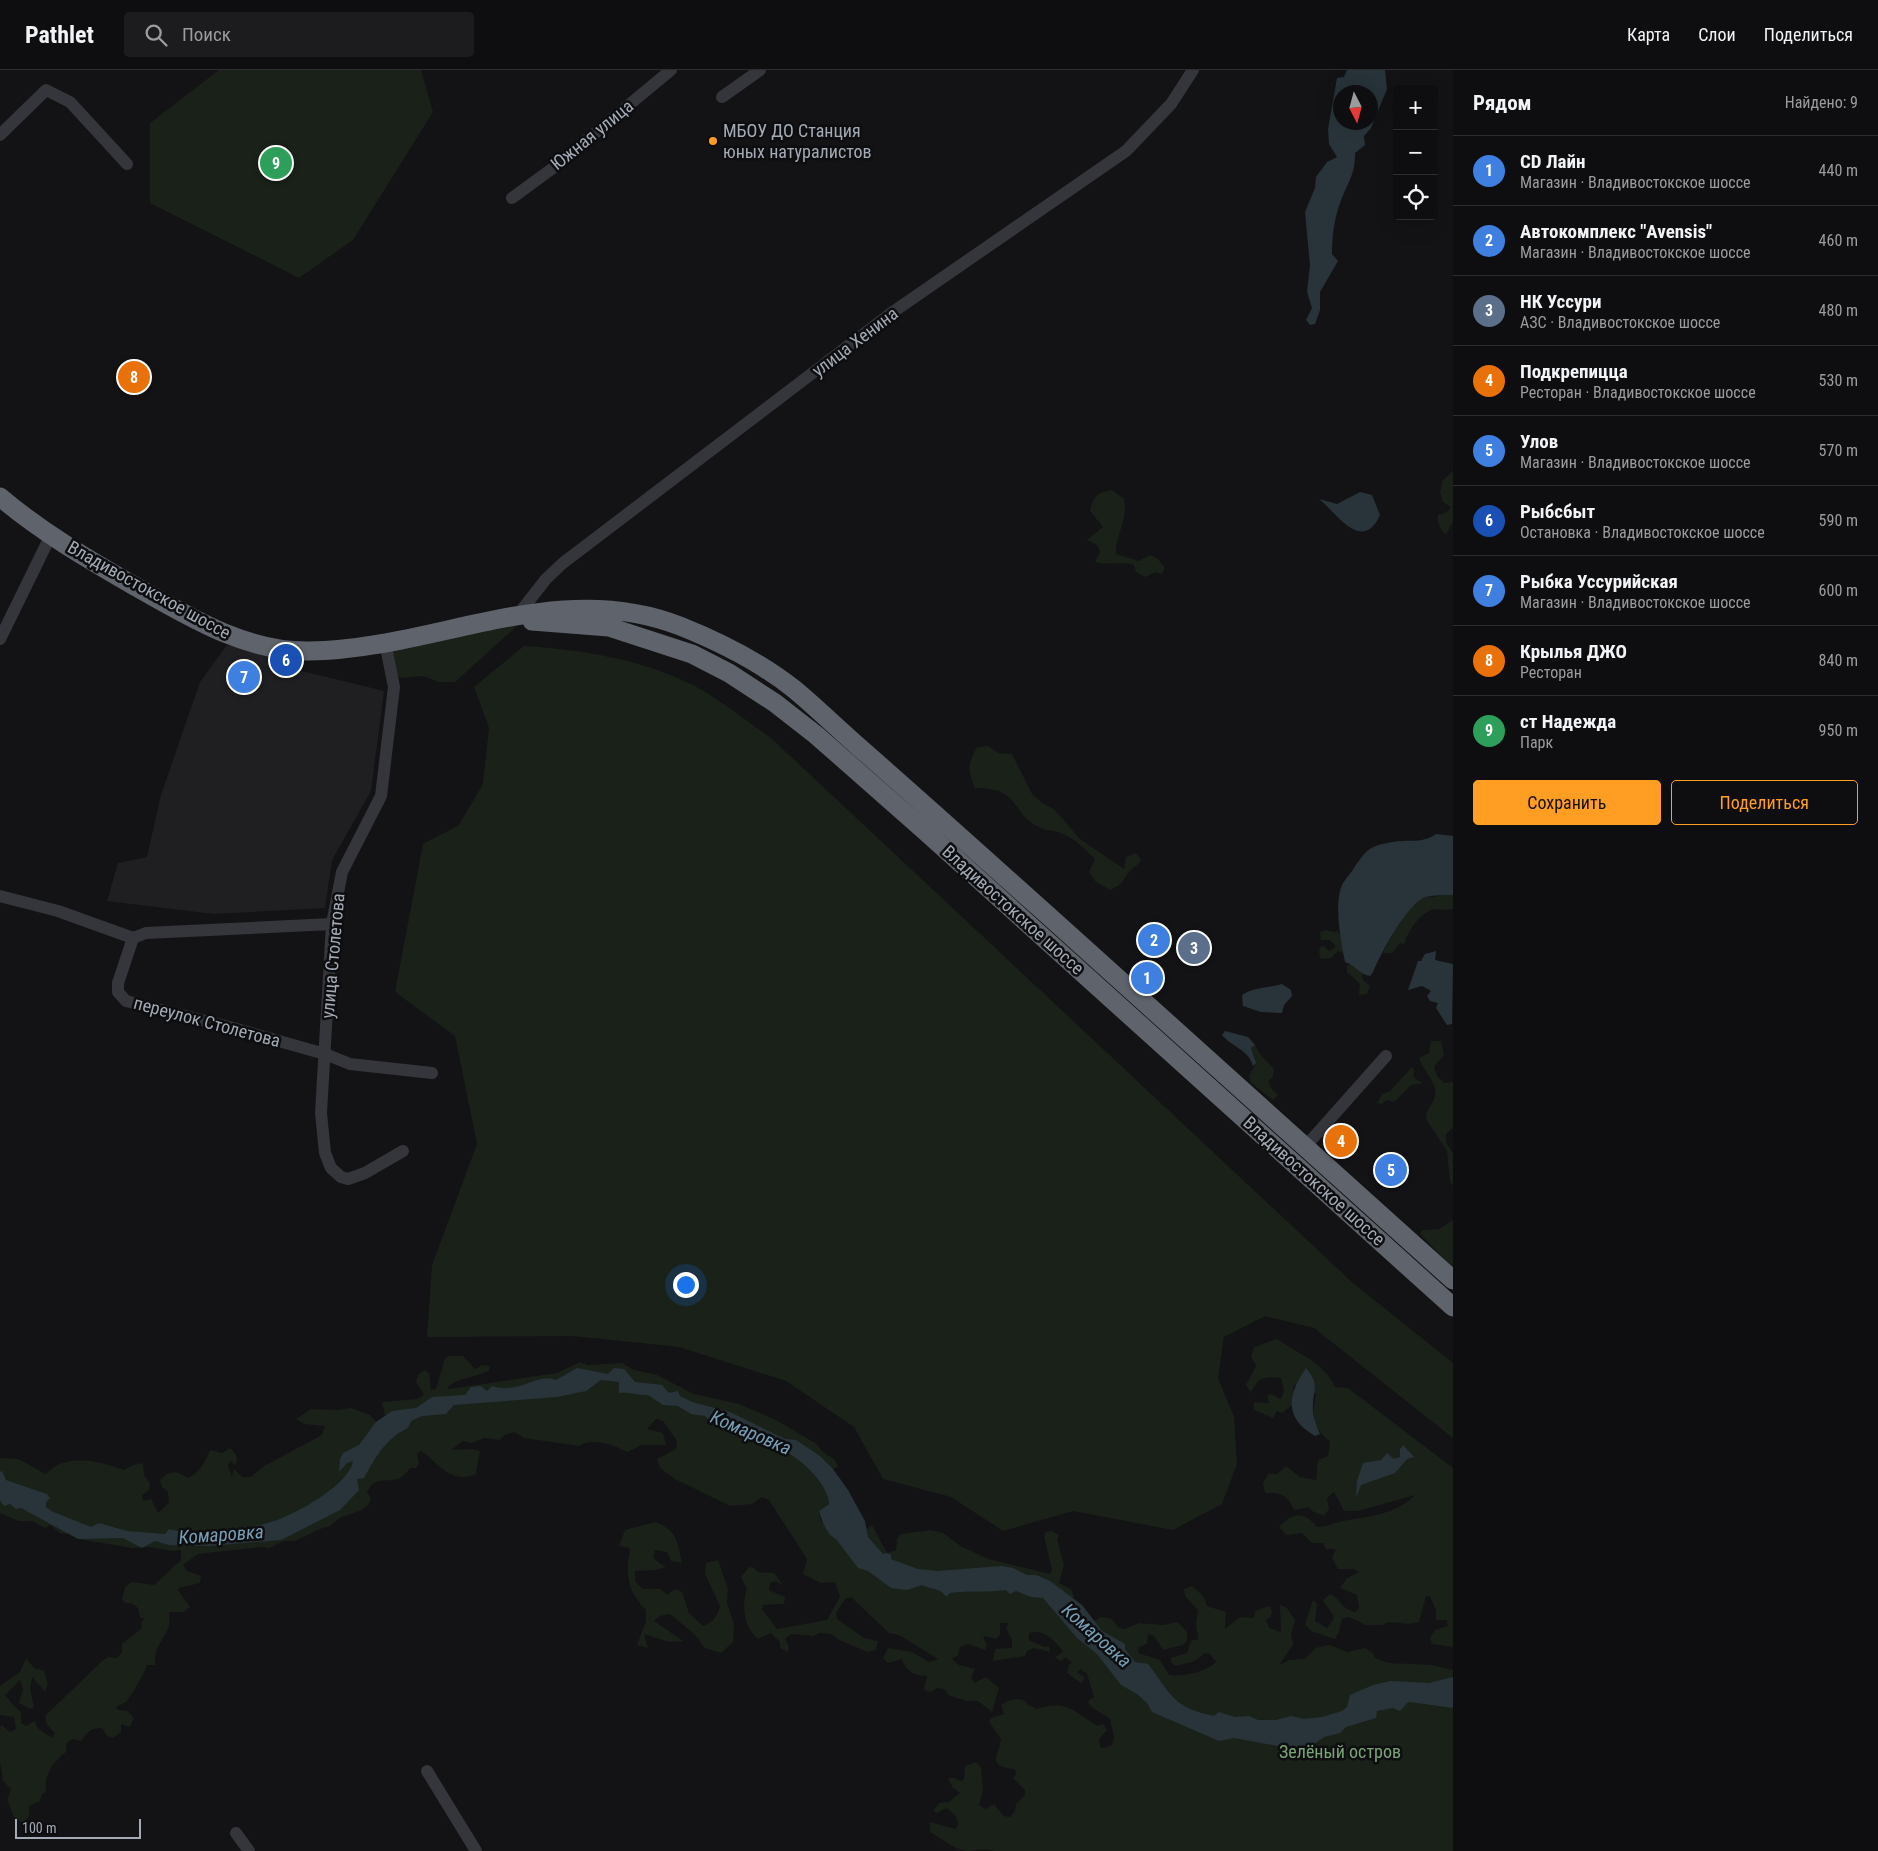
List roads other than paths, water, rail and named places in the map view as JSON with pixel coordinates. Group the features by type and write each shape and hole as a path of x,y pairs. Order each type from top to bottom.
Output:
{"highway":[{"name":"Владивостокское шоссе","path":"0,497 24,518 51,536 194,619 258,646 308,651 349,649 542,610 590,607 633,612 674,623 752,660 794,689 1453,1280"},
{"name":"Владивостокское шоссе","path":"517,616 531,620 609,627 692,654 728,673 775,703 924,830 1453,1307"},
{"path":"801,724 800,711 814,707"}],"street":[{"name":"Южная улица","path":"512,198 553,168 671,70"},
{"path":"722,97 760,70"},
{"name":"улица Хенина","path":"517,616 546,579 563,563 890,314 1126,151 1171,104 1193,70"},
{"path":"0,135 46,90 70,102 127,164"},
{"path":"0,639 51,536"},
{"name":"улица Столетова","path":"385,642 394,686 381,796 342,872 332,924 321,1113 325,1152 331,1168 341,1177 348,1179 365,1173 403,1151"},
{"path":"0,896 58,911 133,938 146,933 167,931 332,924"},
{"name":"переулок Столетова","path":"133,938 118,984 118,992 126,1001 233,1028 325,1054 350,1064 432,1073"},
{"path":"1305,1147 1386,1056"},
{"path":"427,1771 476,1851"},
{"path":"236,1833 249,1851"}],"water":[{"path":"1347,70 1385,70 1387,89 1378,111 1378,85 1336,85 1337,78 1344,77"},
{"path":"1333,101 1333,130 1369,130 1364,136 1365,145 1355,153 1351,178 1336,216 1332,254 1338,261 1320,292 1320,310 1315,324 1310,325 1306,320 1312,308 1307,292 1310,265 1305,212 1315,188 1316,177 1327,162 1337,157 1329,144 1328,129"},
{"path":"1360,492 1372,495 1380,515 1373,526 1365,531 1357,531 1349,526 1319,499 1337,504"},
{"path":"1436,834 1453,836 1453,895 1429,896 1411,908 1395,930 1370,976 1345,962 1338,911 1340,891 1343,883 1362,856 1369,849 1379,845 1426,839"},
{"path":"1436,951 1435,960 1453,964 1452,1024 1447,1025 1436,1008 1438,1003 1430,1001 1427,996 1431,991 1422,986 1408,990 1418,961 1421,961 1425,954"},
{"path":"1282,984 1291,990 1292,996 1284,1005 1282,1013 1261,1012 1243,1006 1242,995 1247,992"},
{"path":"1225,1031 1248,1037 1255,1045 1251,1048 1256,1063 1253,1066 1244,1052 1222,1035"},
{"name":"Комаровка","path":"577,1368 608,1374 614,1368 624,1369 635,1382 662,1385 669,1393 678,1391 680,1396 692,1402 730,1412 785,1439 796,1440 820,1456 833,1469 848,1490 865,1521 868,1537 883,1554 891,1555 891,1559 918,1569 937,1571 1002,1566 1013,1568 1027,1575 1036,1575 1050,1581 1082,1605 1102,1631 1125,1644 1125,1649 1135,1662 1148,1664 1168,1692 1181,1704 1189,1708 1214,1716 1219,1712 1235,1717 1249,1716 1258,1720 1276,1720 1291,1716 1304,1719 1322,1717 1342,1711 1347,1707 1350,1695 1373,1685 1390,1681 1429,1683 1453,1677 1453,1708 1409,1702 1400,1711 1393,1708 1377,1711 1376,1718 1346,1727 1340,1733 1324,1737 1310,1747 1303,1748 1283,1747 1234,1738 1219,1741 1152,1712 1147,1703 1137,1694 1121,1685 1097,1654 1077,1638 1043,1598 1031,1597 1016,1591 1010,1594 1006,1590 957,1592 950,1593 946,1597 938,1590 922,1585 907,1590 891,1588 868,1571 858,1568 836,1539 827,1531 819,1511 829,1504 828,1497 818,1479 802,1462 793,1456 777,1450 742,1429 710,1421 705,1416 691,1414 678,1406 663,1405 648,1395 619,1393 619,1382 601,1380 586,1391 557,1397 454,1405 446,1414 422,1416 411,1421 408,1428 393,1437 382,1449 364,1478 357,1479 359,1490 340,1510 281,1540 209,1546 169,1545 155,1541 142,1548 123,1538 78,1539 21,1508 16,1509 10,1504 4,1506 0,1500 0,1472 2,1471 6,1480 47,1494 50,1498 46,1502 46,1507 51,1511 91,1527 99,1523 127,1531 165,1534 169,1529 204,1532 268,1523 304,1507 330,1490 349,1471 353,1461 347,1463 339,1472 340,1459 343,1453 359,1445 376,1422 392,1411 416,1408 432,1397 465,1395 471,1387 481,1386 487,1391 492,1386 511,1388 541,1379 556,1380"},
{"path":"1306,1368 1315,1384 1313,1413 1320,1434 1315,1436 1305,1429 1293,1413 1292,1396"},
{"path":"1403,1445 1414,1457 1407,1459 1395,1473 1361,1485 1356,1498 1357,1481 1363,1463 1381,1460 1387,1453 1394,1459 1400,1457 1400,1449"}],"place":[{"name":"МБОУ ДО Станция юных натуралистов","path":"713,141"},
{"name":"ст Надежда","path":"276,163"},
{"name":"Крылья ДЖО","path":"134,377"},
{"name":"Рыбсбыт","path":"286,660"},
{"name":"Рыбка Уссурийская","path":"244,677"},
{"name":"Автокомплекс \"Avensis\"","path":"1154,940"},
{"name":"НК Уссури","path":"1194,948"},
{"name":"CD Лайн","path":"1147,978"},
{"name":"Подкрепицца","path":"1341,1141"},
{"name":"Улов","path":"1391,1170"}],"park label":[{"name":"Зелёный остров","path":"1340,1752"}]}
